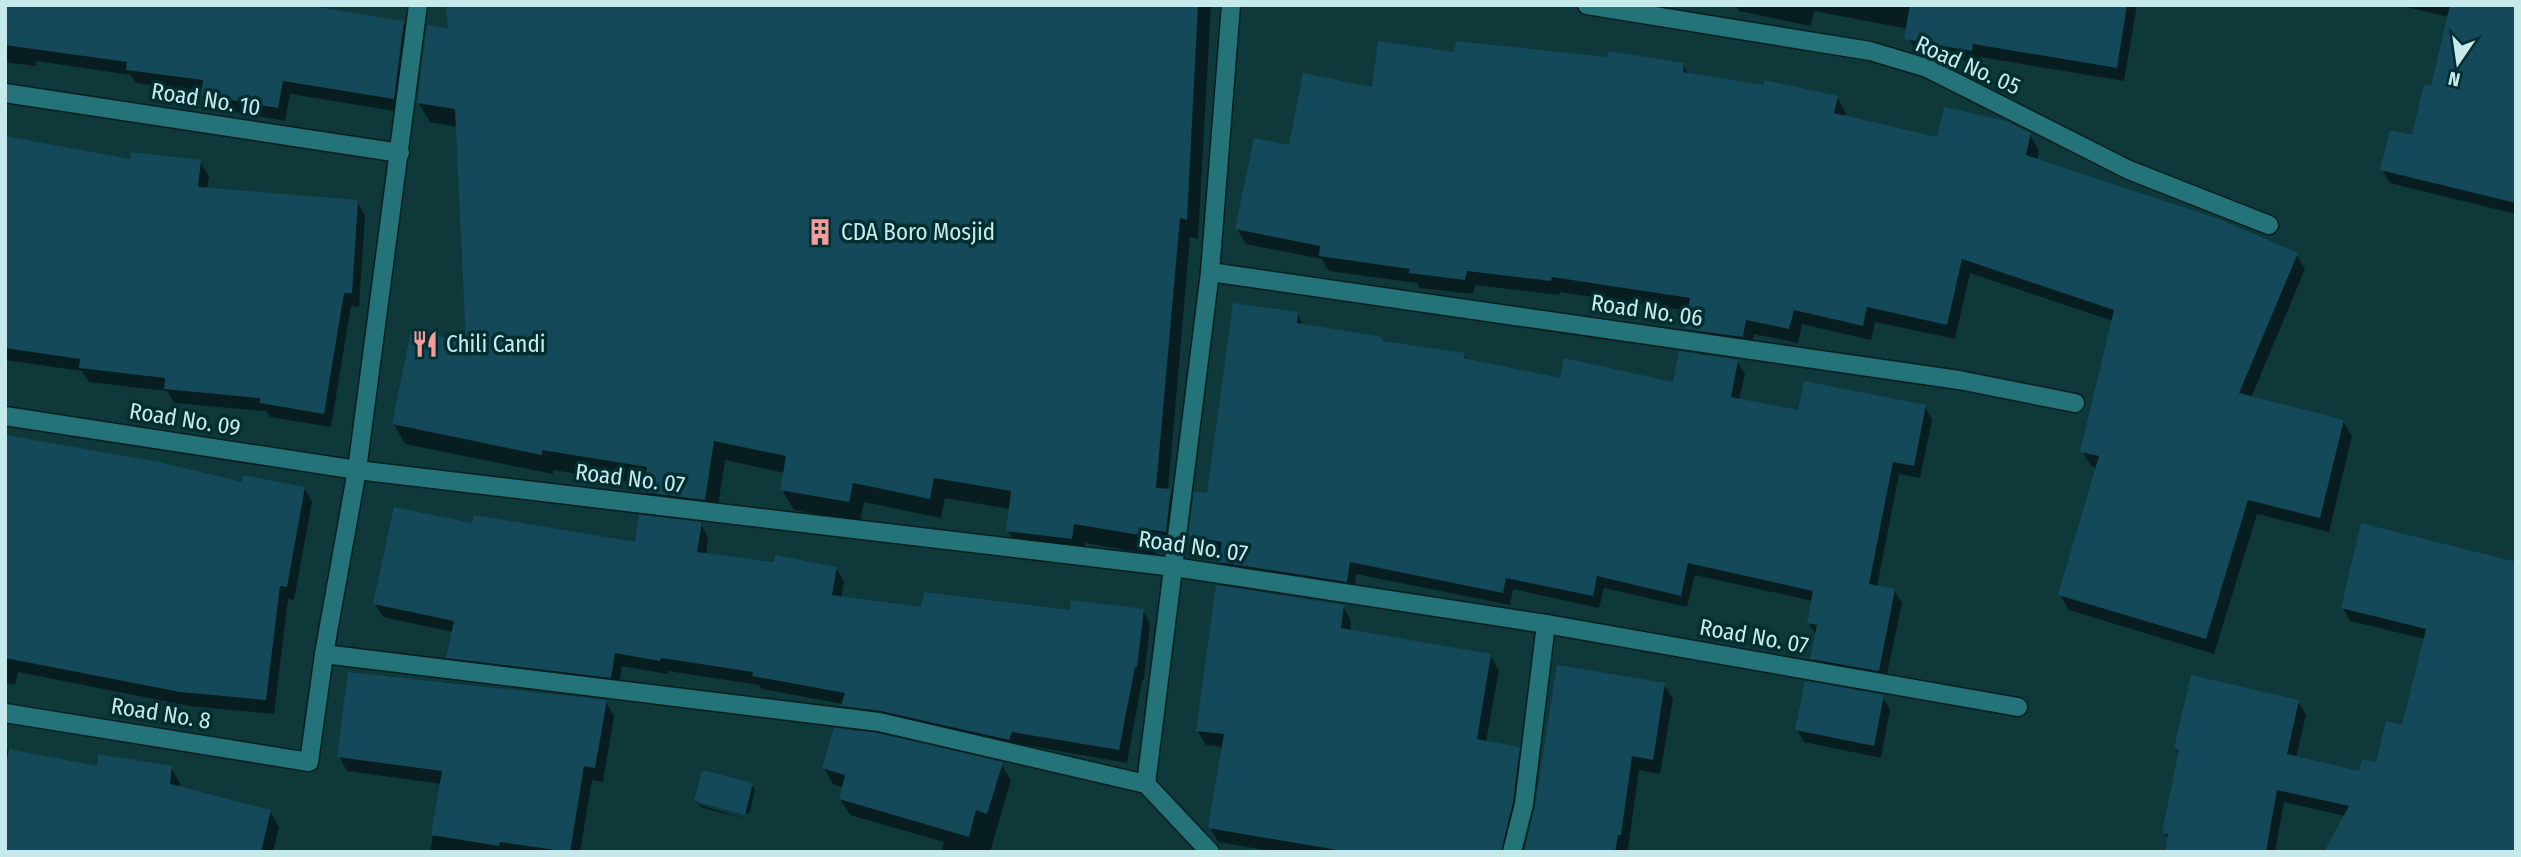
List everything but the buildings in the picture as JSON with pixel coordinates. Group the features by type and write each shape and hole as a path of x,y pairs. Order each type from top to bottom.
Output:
{"street":[{"path":"418,5 357,470 324,654 879,722 1146,784 1210,852"},
{"path":"1146,784 1210,272 1231,5"},
{"name":"Road No. 05","path":"1587,5 1870,51 1927,68 2129,170 2269,225"},
{"name":"Road No. 10","path":"5,93 400,153"},
{"name":"Road No. 06","path":"1210,272 1959,380 2076,402"},
{"name":"Road No. 09","path":"5,416 357,470"},
{"name":"Road No. 07","path":"357,470 1174,567 1546,624 2018,707"},
{"path":"1511,852 1524,804 1546,624"},
{"name":"Road No. 8","path":"5,713 309,762 324,654"}],"place":[{"name":"CDA Boro Mosjid","path":"820,232"},
{"name":"Chili Candi","path":"425,344"}]}
